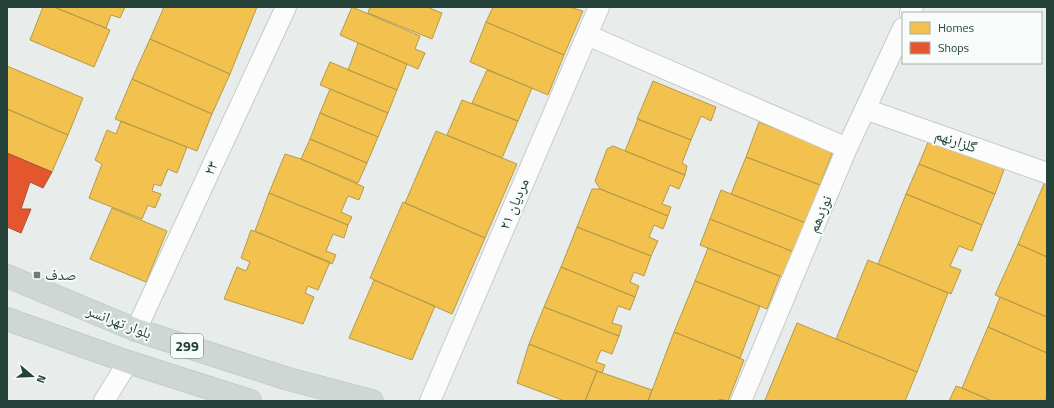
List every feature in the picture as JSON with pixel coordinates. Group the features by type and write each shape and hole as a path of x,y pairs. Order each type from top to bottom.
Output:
{"main road":[{"name":"بلوار تهرانسر","path":"7,276 136,330 285,378 372,401"},
{"path":"7,319 128,362 250,401"}],"street":[{"name":"۲۳","path":"136,330 286,7"},
{"name":"۲۱ مردیان","path":"430,401 599,7"},
{"name":"نوزدهم","path":"741,401 847,148 902,30"},
{"path":"587,35 847,148"},
{"name":"گلزارنهم","path":"865,109 1047,173"},
{"path":"104,401 128,362"}],"building: Homes":[{"path":"43,7 54,7 110,30 94,67 30,40"},
{"path":"54,7 125,7 120,18 111,15 106,28"},
{"path":"164,7 257,7 230,74 150,39"},
{"path":"352,7 420,36 415,49 425,53 418,69 340,35"},
{"path":"370,7 427,7 442,13 432,39 368,13"},
{"path":"493,7 569,7 583,11 564,55 486,22"},
{"path":"486,22 564,55 548,95 470,62"},
{"path":"150,39 230,74 212,114 132,79"},
{"path":"358,43 407,64 397,90 348,70"},
{"path":"330,62 397,90 388,113 320,85"},
{"path":"7,66 83,98 68,135 7,109"},
{"path":"487,70 532,88 518,121 472,103"},
{"path":"132,79 212,114 197,151 115,119"},
{"path":"653,81 716,107 711,121 701,116 691,140 637,119"},
{"path":"330,89 388,113 378,137 320,113"},
{"path":"462,100 518,121 502,158 447,135"},
{"path":"7,109 68,135 52,172 7,153"},
{"path":"320,113 378,137 367,163 310,139"},
{"path":"638,119 691,140 682,163 687,166 685,175 625,151"},
{"path":"121,121 187,147 177,173 168,169 161,186 154,184 152,191 161,194 155,208 148,205 142,219 89,198 102,164 95,160 107,130 116,134"},
{"path":"759,122 833,151 820,185 746,157"},
{"path":"436,131 517,164 485,238 405,203"},
{"path":"310,139 367,163 358,183 301,159"},
{"path":"929,140 1005,167 995,194 919,164"},
{"path":"613,146 685,175 679,189 670,185 662,204 671,207 668,216 600,189 595,181 607,149"},
{"path":"285,154 301,159 364,187 359,200 348,196 341,212 352,217 348,225 269,193"},
{"path":"746,157 820,185 806,223 731,194"},
{"path":"919,164 995,194 982,225 906,194"},
{"path":"1047,177 1047,257 1018,244"},
{"path":"592,189 600,189 668,216 663,229 654,225 649,237 658,241 651,256 577,227"},
{"path":"721,190 806,223 794,252 710,219"},
{"path":"269,193 348,225 344,238 333,234 326,251 336,255 332,264 255,231"},
{"path":"906,194 982,225 972,251 959,246 950,266 961,270 951,294 878,264"},
{"path":"403,202 485,238 452,314 370,278"},
{"path":"112,208 167,231 146,282 90,259"},
{"path":"710,219 794,252 784,278 700,245"},
{"path":"577,227 651,256 644,276 634,272 630,282 639,286 635,297 561,267"},
{"path":"251,230 330,262 318,290 308,286 305,293 314,297 303,324 224,299 237,267 246,271 250,262 241,258"},
{"path":"1018,244 1047,257 1047,317 995,295"},
{"path":"708,248 780,276 767,309 695,281"},
{"path":"868,260 948,293 917,372 836,339"},
{"path":"561,267 635,297 630,310 618,306 612,323 622,326 619,336 544,307"},
{"path":"374,280 435,306 412,360 349,338"},
{"path":"695,281 760,306 740,358 674,332"},
{"path":"1000,297 1047,317 1047,353 988,327"},
{"path":"544,307 619,336 612,354 601,350 596,362 605,365 602,373 529,344"},
{"path":"797,323 917,372 905,401 765,400"},
{"path":"988,327 1047,353 1047,397 1045,401 992,401 962,388"},
{"path":"674,332 744,360 728,401 719,399 718,401 648,401"},
{"path":"529,344 597,371 585,401 565,401 517,383"},
{"path":"597,371 652,390 648,401 585,401"},
{"path":"956,386 962,388 992,401 949,401"}],"building: Shops":[{"path":"7,153 52,172 43,188 30,182 21,209 31,209 21,233 7,227"}],"place":[{"name":"صدف","path":"37,275"}]}
